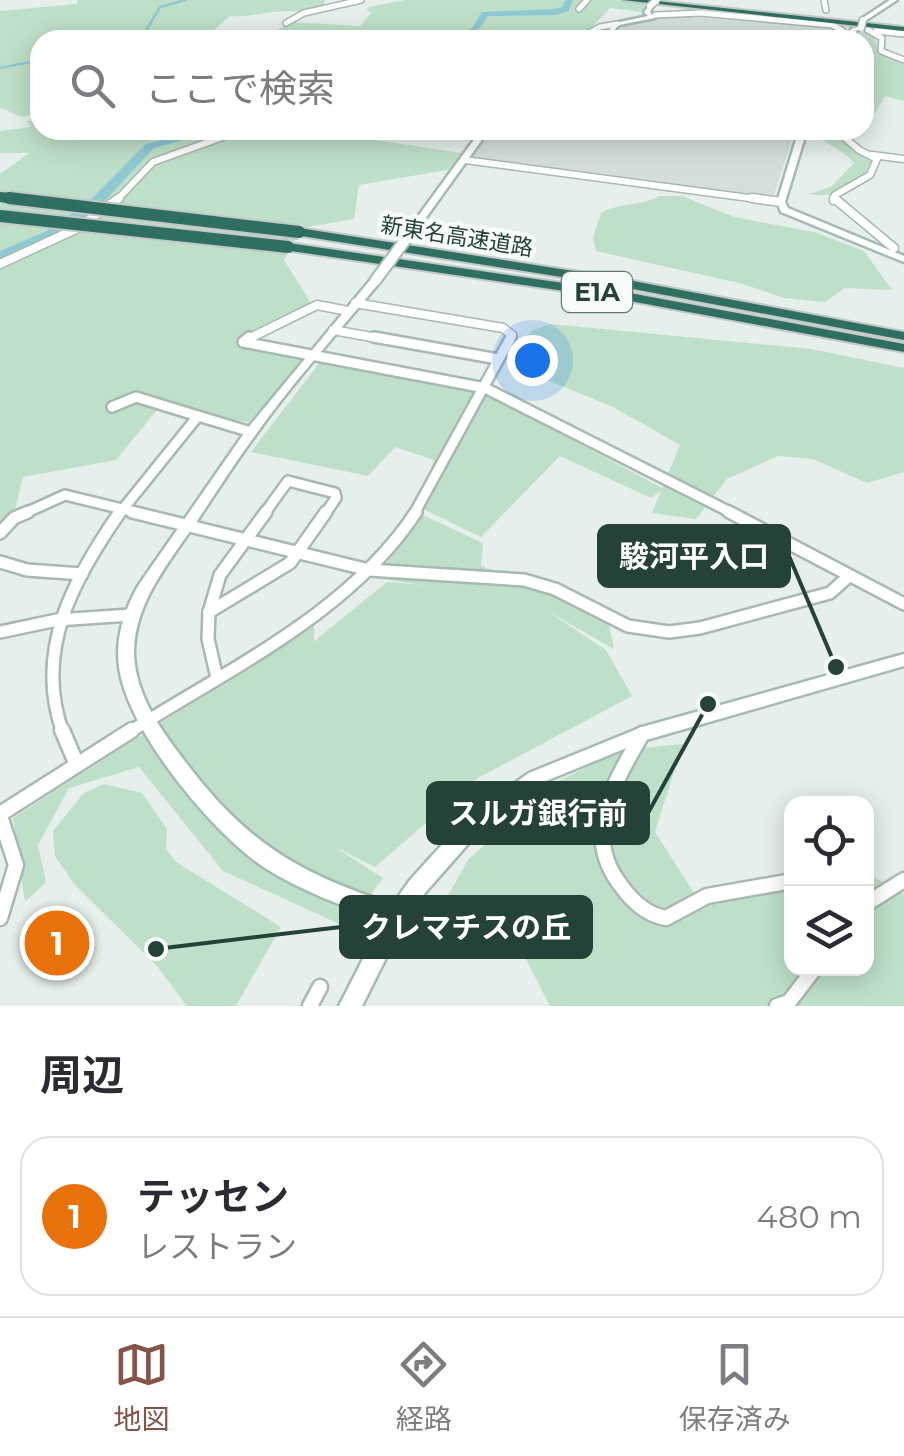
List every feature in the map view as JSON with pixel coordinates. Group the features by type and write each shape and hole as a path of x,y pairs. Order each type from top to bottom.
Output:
{"highway":[{"path":"626,0 904,30"},
{"path":"648,3 904,30"},
{"name":"新東名高速道路","path":"0,196 298,232 577,275 904,336"},
{"name":"新東名高速道路","path":"0,216 288,247 619,295 904,348"}],"street":[{"path":"286,23 304,13 360,0"},
{"path":"579,9 587,0"},
{"path":"655,15 647,12 648,3 657,0"},
{"path":"824,0 826,10"},
{"path":"863,27 894,0"},
{"path":"596,30 655,15 700,13 841,30"},
{"path":"612,30 617,24"},
{"path":"863,27 868,30"},
{"path":"853,30 904,30"},
{"path":"874,33 882,38 881,50 904,60"},
{"path":"886,50 904,52"},
{"path":"0,264 78,228 126,193 153,162 214,140"},
{"path":"397,915 329,893 269,860 221,822 133,692 125,644 130,614 143,590 251,432 375,282 479,140"},
{"path":"780,202 800,140"},
{"path":"848,140 871,155 904,159"},
{"path":"871,155 877,160 870,175 832,198 904,259"},
{"path":"465,160 780,202 791,215 891,251"},
{"path":"891,251 904,240"},
{"path":"0,918 16,865 0,815 331,604 369,570 396,544 411,520 485,388 512,335 503,328 318,304 293,322 254,332 243,342 485,388 594,440 904,604"},
{"path":"333,330 498,359"},
{"path":"112,408 136,397 251,432"},
{"path":"77,765 60,727 52,690 57,620 124,507 198,416"},
{"path":"208,612 276,573 300,551 336,498 335,493 288,481 220,574 208,612 208,655 217,678"},
{"path":"0,533 14,518 65,495 369,570 486,574 524,580 555,589 628,626 669,632 700,628 830,593 849,576"},
{"path":"0,562 27,570 82,574"},
{"path":"0,632 57,620 130,614"},
{"path":"350,1006 397,915 455,844 535,778 642,734 904,660"},
{"path":"642,734 598,826 602,850 618,884 638,904 660,917 680,915 705,897 784,882"},
{"path":"874,899 904,880"},
{"path":"777,1006 788,1002 809,976"},
{"path":"310,1006 320,987"}],"shaded area":[{"path":"663,15 838,30 610,30 617,24"},
{"path":"476,140 792,140 773,198 466,158"}],"green space":[{"path":"77,0 325,0 322,8 315,10 230,16 214,30 30,30 30,115 22,117 0,108 0,11 77,4"},
{"path":"405,0 615,0 646,4 641,12 610,8 589,30 278,30 291,22 360,26 371,13 366,10 369,7"},
{"path":"874,35 879,52 904,63 904,101 885,96 875,113"},
{"path":"30,127 30,140 376,140 461,153 453,169 359,185 354,219 301,228 284,260 311,303 293,323 254,332 242,344 304,360 249,422 157,410 116,460 23,477 14,514 0,526 0,174 29,153 0,153 0,131"},
{"path":"824,140 846,140 878,167 837,192 810,194 832,186 854,163"},
{"path":"659,196 682,196 734,217 814,232 864,251 892,290 845,288 825,302 784,298 743,284 596,251 593,237 601,213"},
{"path":"551,324 811,349 904,368 904,472 867,483 813,459 778,456 727,479 696,519 652,513 661,491 651,498 560,456 481,537 419,507 434,460 395,447 368,476 251,452 320,362 481,391 662,488 680,445 613,407 515,367 509,354 533,330"},
{"path":"423,515 483,543 481,566 543,589 609,624 614,649 547,611 606,650 632,696 478,778 375,867 335,847 383,878 346,927 223,871 139,767 69,788 38,845 46,882 25,902 13,818 314,624 314,641 275,673 387,582 423,585 375,578"},
{"path":"683,744 655,832 696,896 784,877 784,976 874,976 874,877 904,894 904,1006 550,1006 511,930 443,904 468,860 552,784 623,750"},
{"path":"104,784 142,793 167,829 166,849 176,862 281,927 236,1006 187,1006 157,966 74,884 55,856 53,831 84,793"}],"waterway":[{"path":"146,30 160,7 185,0"},
{"path":"475,30 485,14 555,12 566,9 569,0"},
{"path":"0,68 30,62"},
{"path":"0,256 52,234 93,205 150,146 175,140"}],"place":[{"name":"駿河平入口","path":"836,667"},
{"name":"スルガ銀行前","path":"708,704"},
{"name":"テッセン","path":"57,943"},
{"name":"クレマチスの丘","path":"156,949"}]}
